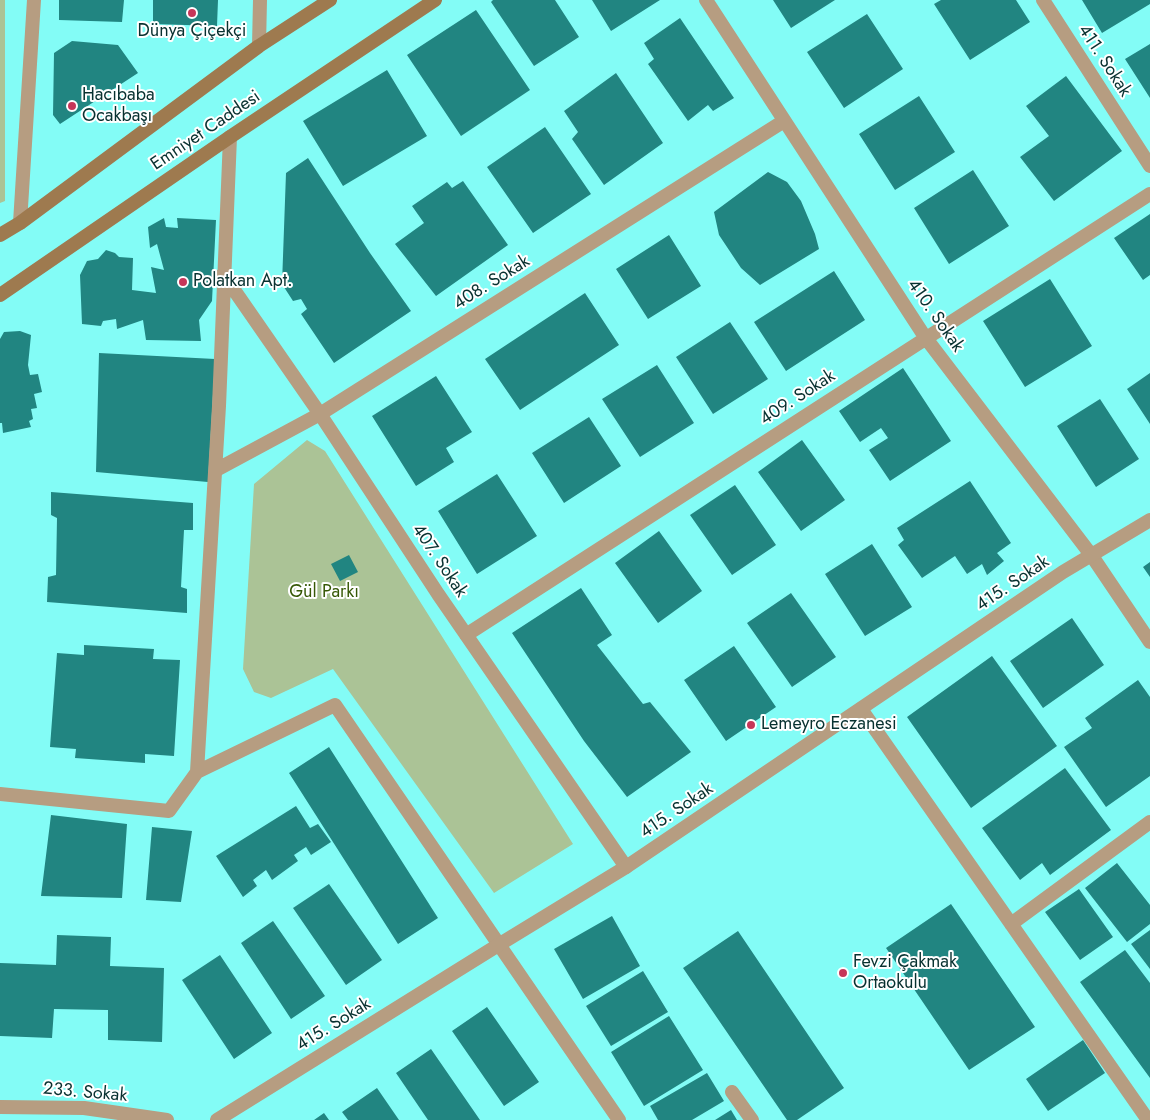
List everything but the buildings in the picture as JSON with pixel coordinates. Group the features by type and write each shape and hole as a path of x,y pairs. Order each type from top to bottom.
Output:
{"main road":[{"name":"Emniyet Caddesi","path":"0,235 20,223 259,46 330,0"},
{"name":"Emniyet Caddesi","path":"0,295 230,137 435,0"}],"street":[{"path":"20,223 34,0"},
{"path":"259,46 260,0"},
{"name":"410. Sokak","path":"706,0 926,338 1092,556 1150,642"},
{"name":"411. Sokak","path":"1043,0 1150,166"},
{"name":"408. Sokak","path":"216,470 320,414 784,121"},
{"path":"197,772 216,470 230,137"},
{"name":"409. Sokak","path":"466,635 1150,194"},
{"name":"407. Sokak","path":"223,274 320,414 466,635 626,867"},
{"name":"415. Sokak","path":"217,1120 626,867 1064,572 1150,520"},
{"path":"0,794 169,811 197,772 335,705 620,1120"},
{"path":"861,709 1148,1120"},
{"path":"1012,924 1148,826"},
{"path":"732,1092 752,1120"},
{"name":"233. Sokak","path":"0,1107 84,1108 167,1120"}],"green space":[{"path":"0,0 5,0 5,201 0,203"},
{"name":"Gül Parkı","path":"307,440 325,451 573,844 494,893 333,669 271,698 254,692 243,669 254,484"}],"place":[{"name":"Dünya Çiçekçi","path":"192,13"},
{"name":"Hacıbaba Ocakbaşı","path":"72,106"},
{"name":"Polatkan Apt.","path":"183,282"},
{"name":"Lemeyro Eczanesi","path":"751,725"},
{"name":"Fevzi Çakmak Ortaokulu","path":"843,973"}]}
